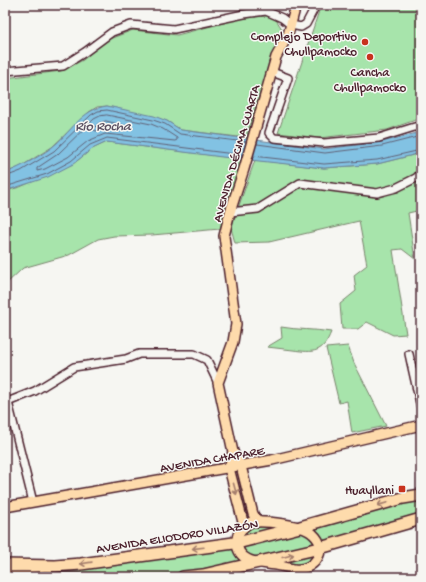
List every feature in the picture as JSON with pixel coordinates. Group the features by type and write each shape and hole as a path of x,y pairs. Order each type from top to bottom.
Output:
{"highway":[{"name":"AVENIDA ELIODORO VILLAZÓN","path":"5,565 55,566 81,564 237,543 403,498 421,495"},
{"path":"183,577 203,575 320,548 421,519"},
{"path":"5,575 42,577"}],"main road":[{"name":"AVENIDA DÉCIMA CUARTA","path":"218,383 233,342 236,324 224,236 230,212 257,128 276,57 288,34 296,5"},
{"path":"218,383 233,452 241,466 253,514 258,522"},
{"name":"AVENIDA CHAPARE","path":"5,507 272,460 421,425"},
{"path":"233,452 229,468 244,526"},
{"path":"251,522 258,522 300,527 312,533 319,542 320,548 317,559 307,573 300,570 275,565 256,563 240,553 237,537 244,526 251,522"}],"street":[{"path":"5,71 63,66 112,32 131,25 174,29 244,14 266,11 282,18 291,25 301,27 306,24 316,5"},
{"path":"272,72 288,78 269,133 274,138 324,142 379,138 421,125"},
{"path":"230,212 258,209 300,183 377,193 396,188 416,178 421,173"},
{"path":"33,502 7,403 35,391 74,367 126,358 139,354 194,354 207,360 218,383"},
{"path":"409,354 421,408"}],"green space":[{"name":"Complejo Deportivo Chullpamocko","path":"347,5 421,5 421,118 387,130 319,138 278,133 320,8"},
{"path":"273,15 284,32 272,55 246,138 181,130 167,121 107,106 97,107 89,112 52,147 20,167 5,173 5,78 61,71 83,60 104,41 133,30 177,35 238,19"},
{"path":"107,142 241,159 220,229 152,235 114,236 98,239 69,255 23,268 5,285 5,191 20,187 73,164 92,149"},
{"path":"421,153 421,210 408,213 415,259 402,249 393,250 406,334 393,335 367,322 358,329 342,329 340,304 356,291 354,275 367,265 359,221 269,242 235,243 231,228 255,160 324,168 377,164"},
{"path":"281,327 331,332 325,344 317,350 300,351 267,347 282,338"},
{"path":"348,346 354,363 386,426 352,433 347,401 339,403 326,348"},
{"path":"421,499 421,514 322,542 310,528 383,508"},
{"path":"258,525 281,529 241,537 248,529"},
{"path":"298,532 309,536 316,545 258,559 245,554 241,546"},
{"path":"234,546 245,560 187,572 158,575 52,572"},
{"path":"316,553 308,562 304,564 294,565 278,562"}],"water":[{"name":"Río Rocha","path":"107,106 154,116 167,121 181,130 324,149 382,142 421,132 421,153 377,164 324,168 222,157 107,142 92,149 73,164 48,177 5,191 5,173 35,159 46,152 83,117 98,108"}],"place":[{"name":"Complejo Deportivo Chullpamocko","path":"365,42"},
{"name":"Cancha Chullpamocko","path":"370,57"},
{"name":"Huayllani","path":"402,489"}]}
